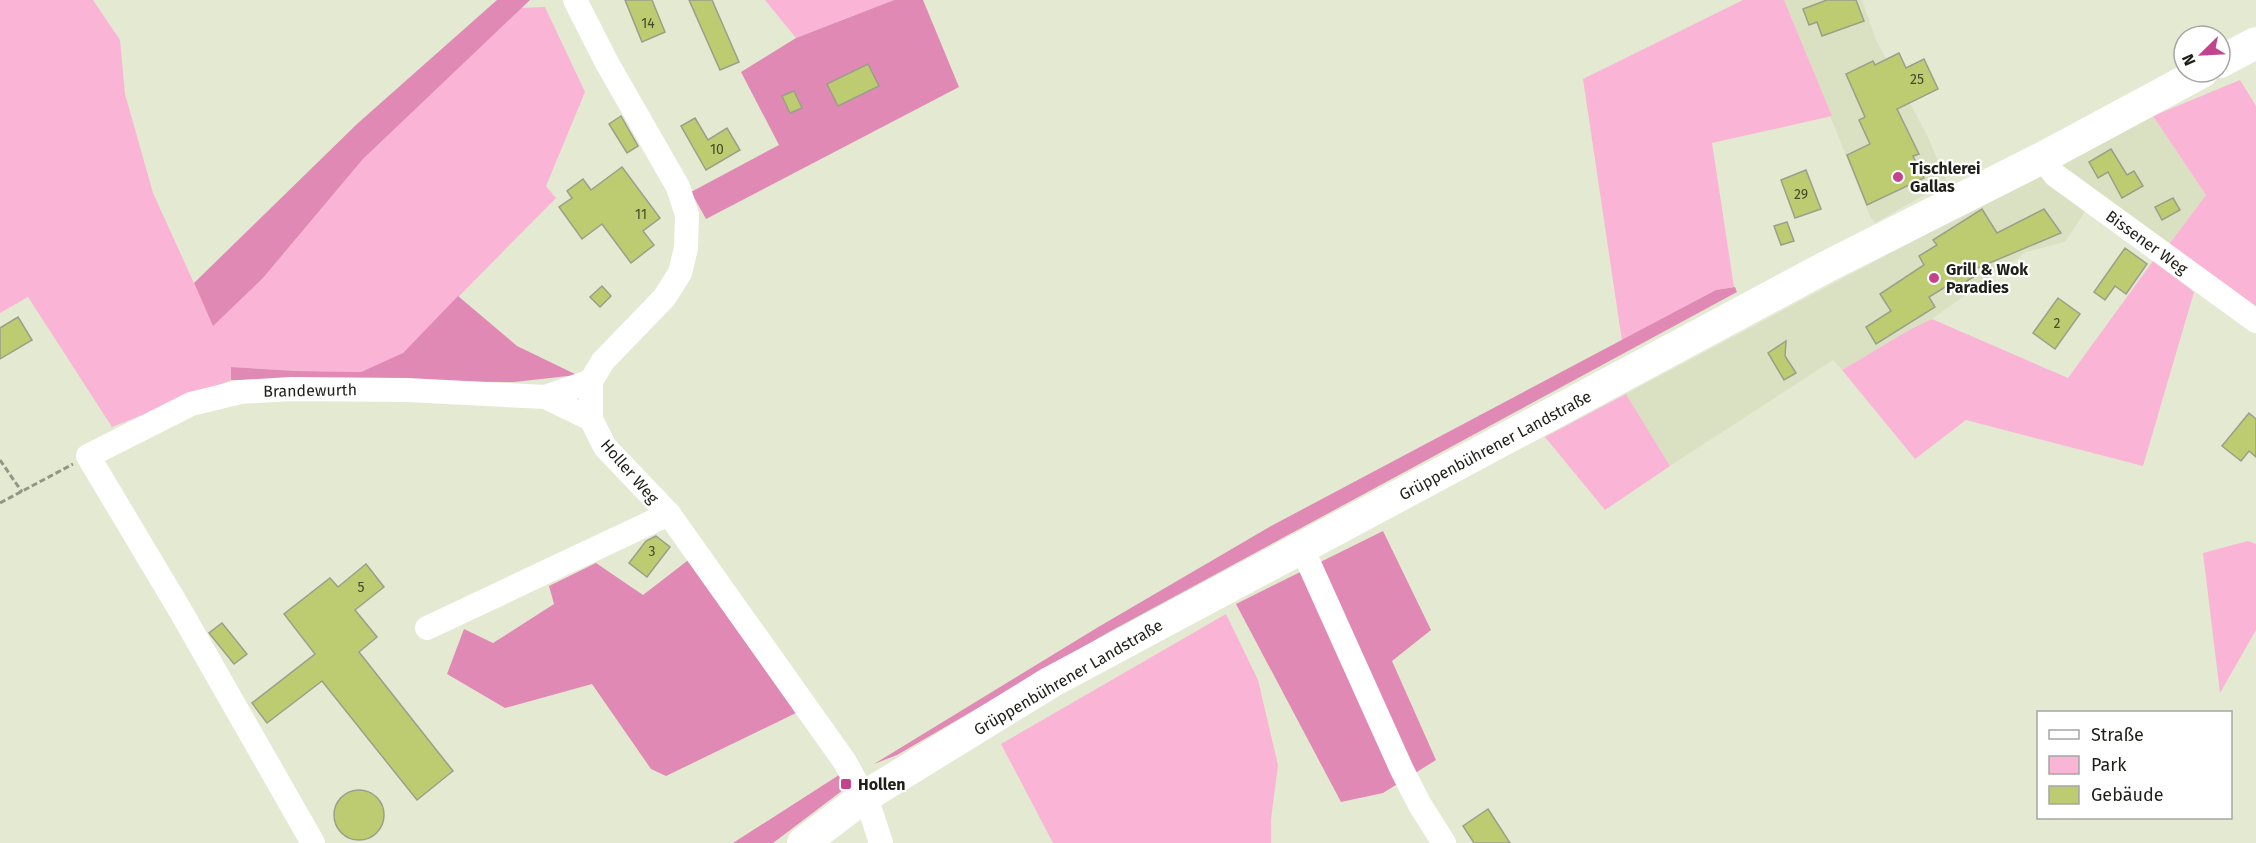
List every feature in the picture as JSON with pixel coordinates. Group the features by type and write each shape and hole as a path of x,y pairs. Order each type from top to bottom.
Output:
{"main road":[{"path":"2232,56 2256,43"},
{"name":"Grüppenbührener Landstraße","path":"803,843 864,797 1051,682 1828,266 2042,158 2180,84"}],"street":[{"path":"575,0 607,63 678,187 687,215 686,248 680,273 664,298 603,361 591,381"},
{"name":"Bissener Weg","path":"2042,158 2055,176 2256,321"},
{"name":"Brandewurth","path":"88,456 190,404 240,392 291,389 407,390 545,397 591,381"},
{"name":"Holler Weg","path":"591,381 591,419 605,447 669,514 845,762 864,797 881,843"},
{"name":"Brandewurth","path":"545,397 591,419"},
{"path":"88,456 180,610 313,843"},
{"path":"427,628 669,514"},
{"path":"1302,548 1401,770 1444,843"}],"path":[{"path":"0,503 88,456"},
{"path":"0,460 22,492"}],"shaded area":[{"path":"497,0 530,0 363,159 263,278 213,326 194,283 357,124"},
{"path":"894,0 923,0 959,87 706,219 691,192 779,145 741,72 796,38"},
{"path":"1784,0 1862,0 1876,40 1927,135 1947,182 1875,223 1870,216"},
{"path":"2153,116 2206,195 2167,247 2086,210 2065,242 2026,252 1932,319 1842,370 1833,360 1670,466 1626,394"},
{"path":"1735,287 1737,292 1109,632 897,755 874,764 1100,626 1271,526 1716,290"},
{"path":"458,296 517,346 577,375 514,382 231,380 231,367 361,372 403,353"},
{"path":"1383,531 1431,630 1392,661 1436,760 1383,793 1341,802 1236,604"},
{"path":"691,558 796,713 666,776 651,769 592,684 505,708 447,674 464,629 493,643 554,604 549,586 596,563 643,595"},
{"path":"839,775 843,790 773,843 733,843"}],"green space":[{"path":"0,0 93,0 120,40 125,94 153,193 213,325 263,278 363,159 521,8 545,7 585,92 546,186 556,198 402,354 361,372 231,367 231,380 112,427 28,297 0,313"},
{"path":"765,0 894,0 796,38"},
{"path":"1743,0 1784,0 1832,116 1712,143 1734,287 1716,290 1622,341 1583,79"},
{"path":"2240,80 2256,106 2256,310 2167,247 2206,195 2153,116"},
{"path":"2153,261 2194,292 2143,466 1966,420 1915,459 1842,370 1932,319 2068,378"},
{"path":"1626,394 1670,466 1605,510 1545,437"},
{"path":"2248,541 2256,544 2256,630 2220,693 2203,553"},
{"path":"1226,614 1258,680 1278,765 1271,819 1271,843 1053,843 1001,744"}],"building":[{"path":"625,0 652,0 665,32 642,42"},
{"path":"689,0 712,0 739,62 720,70"},
{"path":"1827,0 1856,0 1864,21 1822,36 1817,22 1809,25 1803,9"},
{"path":"1899,53 1906,68 1924,59 1938,89 1897,109 1919,154 1913,156 1924,178 1867,205 1847,155 1870,144 1859,120 1865,117 1846,74 1873,61 1875,65"},
{"path":"868,64 879,86 838,106 827,84"},
{"path":"794,91 802,108 790,113 782,96"},
{"path":"621,116 638,146 627,153 609,124"},
{"path":"695,118 708,140 727,128 740,150 706,170 681,126"},
{"path":"2111,149 2127,175 2134,171 2143,186 2122,198 2108,172 2098,178 2089,162"},
{"path":"622,167 660,218 643,231 654,245 631,263 602,224 582,239 559,207 572,198 567,191 583,179 591,190"},
{"path":"1806,170 1821,209 1795,218 1781,180"},
{"path":"2173,198 2180,210 2162,220 2155,207"},
{"name":"Grill & Wok Paradies","path":"1982,209 1997,233 2044,209 2061,233 1975,269 1978,274 1953,290 1950,284 1929,297 1935,307 1876,344 1866,327 1891,311 1880,294 1924,265 1919,256 1937,245 1933,240"},
{"path":"1787,222 1794,241 1781,245 1774,226"},
{"path":"2125,248 2147,264 2126,294 2115,286 2105,300 2094,292"},
{"path":"602,286 611,296 600,307 590,297"},
{"path":"2058,298 2080,314 2055,349 2033,333"},
{"path":"18,317 32,340 0,359 0,328"},
{"path":"1786,341 1785,356 1796,373 1784,380 1768,353"},
{"path":"2249,413 2256,419 2256,457 2249,451 2241,461 2222,446"},
{"path":"656,536 670,547 647,577 629,563 646,541"},
{"path":"366,564 384,587 355,610 377,637 359,652 453,771 417,800 322,681 267,723 252,703 315,654 284,614 330,578 338,587"},
{"path":"222,623 247,654 234,664 209,633"},
{"path":"359,790 377,797 384,815 377,833 359,840 341,833 334,815 341,797"},
{"path":"1488,809 1510,843 1474,843 1463,826"}],"place":[{"name":"Tischlerei Gallas","path":"1898,177"},
{"name":"Grill & Wok Paradies","path":"1934,278"},
{"name":"Hollen","path":"846,784"}]}
